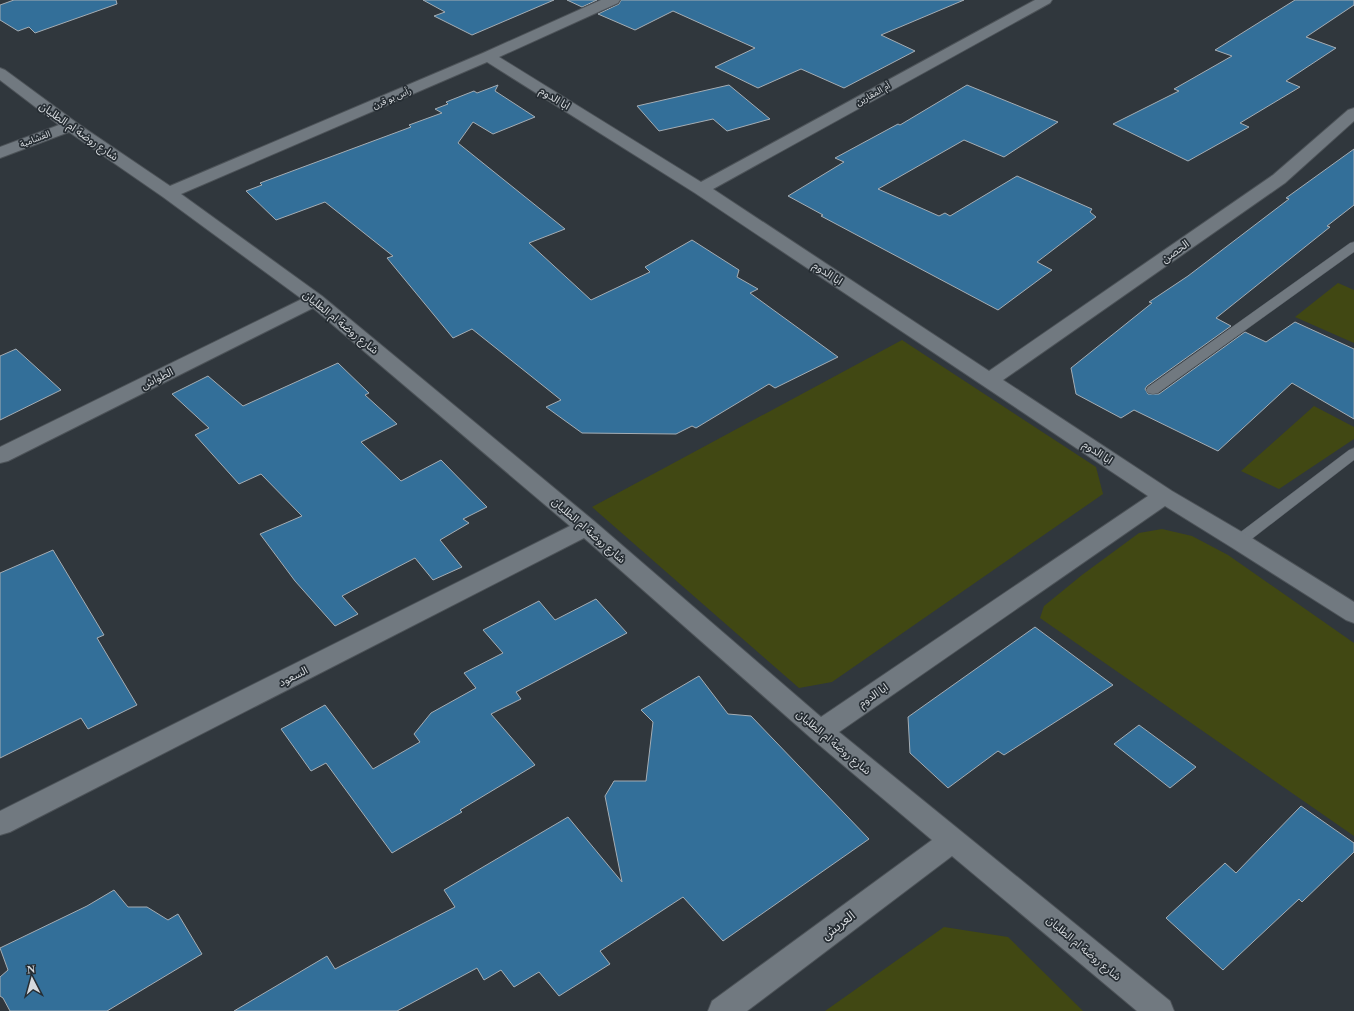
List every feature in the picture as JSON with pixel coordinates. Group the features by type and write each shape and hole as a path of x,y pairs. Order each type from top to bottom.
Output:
{"street":[{"name":"أم المقارين","path":"701,189 1045,0"},
{"name":"رأس بو قرن","path":"169,193 488,56 609,1"},
{"name":"ابا الدوم","path":"488,56 701,189 1164,496 1239,541 1354,614"},
{"name":"شارع روضة ام الطليان","path":"0,74 71,126 169,193 314,300 586,527 820,731 1159,1011"},
{"name":"الحصن","path":"989,380 1279,179 1354,113"},
{"name":"الغشامية","path":"0,153 71,126"},
{"name":"الطواش","path":"0,456 314,300"},
{"name":"ابا الدوم","path":"820,731 1164,496"},
{"name":"السعود","path":"0,824 586,527"},
{"name":"العريش","path":"723,1011 953,840"}],"lane":[{"path":"1153,390 1354,246"},
{"path":"1239,541 1354,453"}],"green space":[{"path":"1338,283 1354,290 1354,343 1295,317"},
{"path":"902,340 1096,467 1103,494 832,682 799,688 592,507"},
{"path":"1314,406 1354,427 1354,439 1279,489 1241,471"},
{"path":"1162,529 1192,536 1228,555 1354,643 1354,836 1040,618 1044,606 1082,575 1139,533"},
{"path":"944,927 1008,937 1083,1011 825,1011"}],"building":[{"path":"14,0 116,0 117,4 35,33 29,27 18,31 0,20 0,5"},
{"path":"423,0 554,0 472,35 434,16 445,12"},
{"path":"567,0 597,0 582,7"},
{"path":"621,0 964,0 881,35 915,51 844,88 801,69 758,88 715,67 755,48 673,11 635,30 598,14 619,4"},
{"path":"1295,0 1354,0 1354,5 1306,37 1336,48 1286,81 1300,87 1240,123 1249,127 1188,161 1113,124 1179,91 1174,89 1232,56 1215,50"},
{"path":"498,85 495,91 535,117 493,134 473,122 458,143 565,229 529,243 591,300 650,272 645,267 692,240 739,270 737,277 758,289 750,293 838,357 775,388 769,384 696,428 692,426 676,434 582,433 546,407 561,400 472,329 453,338 387,258 393,256 325,202 276,220 246,191 262,185 260,183 411,127 409,125 442,113 435,109 448,104 446,102 474,91 477,93"},
{"path":"729,85 770,119 727,131 713,119 659,131 637,106"},
{"path":"967,85 1058,122 1004,157 964,140 878,189 939,216 945,213 950,216 1017,176 1092,209 1090,212 1096,217 1037,262 1052,270 998,310 821,216 823,215 788,196 844,162 835,158 898,124 900,125"},
{"path":"1354,149 1354,205 1327,226 1330,227 1216,318 1231,326 1147,386 1145,389 1148,394 1159,394 1245,332 1266,342 1295,322 1354,349 1354,419 1292,383 1218,451 1134,410 1121,418 1076,394 1071,368 1152,303 1149,302 1188,276 1289,199 1286,198"},
{"path":"16,349 61,390 0,420 0,356"},
{"path":"338,363 369,393 365,395 397,424 361,442 401,481 441,460 487,507 463,519 469,523 440,540 462,567 433,580 415,558 342,596 358,614 335,626 295,581 260,534 302,516 261,474 239,484 195,435 209,428 172,394 208,376 243,406"},
{"path":"53,550 104,635 97,638 137,705 88,729 81,718 0,758 0,573"},
{"path":"596,599 627,633 516,692 521,699 491,714 535,765 460,810 462,812 392,853 326,763 311,771 281,729 325,705 373,769 420,742 414,734 431,713 476,688 464,673 503,653 483,630 539,601 555,620"},
{"path":"1035,627 1113,685 1004,755 998,751 948,788 910,753 908,717"},
{"path":"699,676 728,714 751,716 869,839 723,941 683,897 600,951 610,964 559,996 539,972 514,987 501,970 484,980 477,968 397,1011 234,1011 327,956 335,969 455,907 444,890 568,817 622,882 605,796 614,781 646,781 653,722 641,710"},
{"path":"1139,725 1196,767 1170,788 1114,744"},
{"path":"1301,806 1354,843 1354,852 1302,902 1299,899 1223,970 1166,918 1225,863 1236,873"},
{"path":"114,890 128,907 147,907 168,920 178,914 202,954 107,1011 10,1011 3,998 0,996 0,977 8,970 0,948 87,906"}]}
